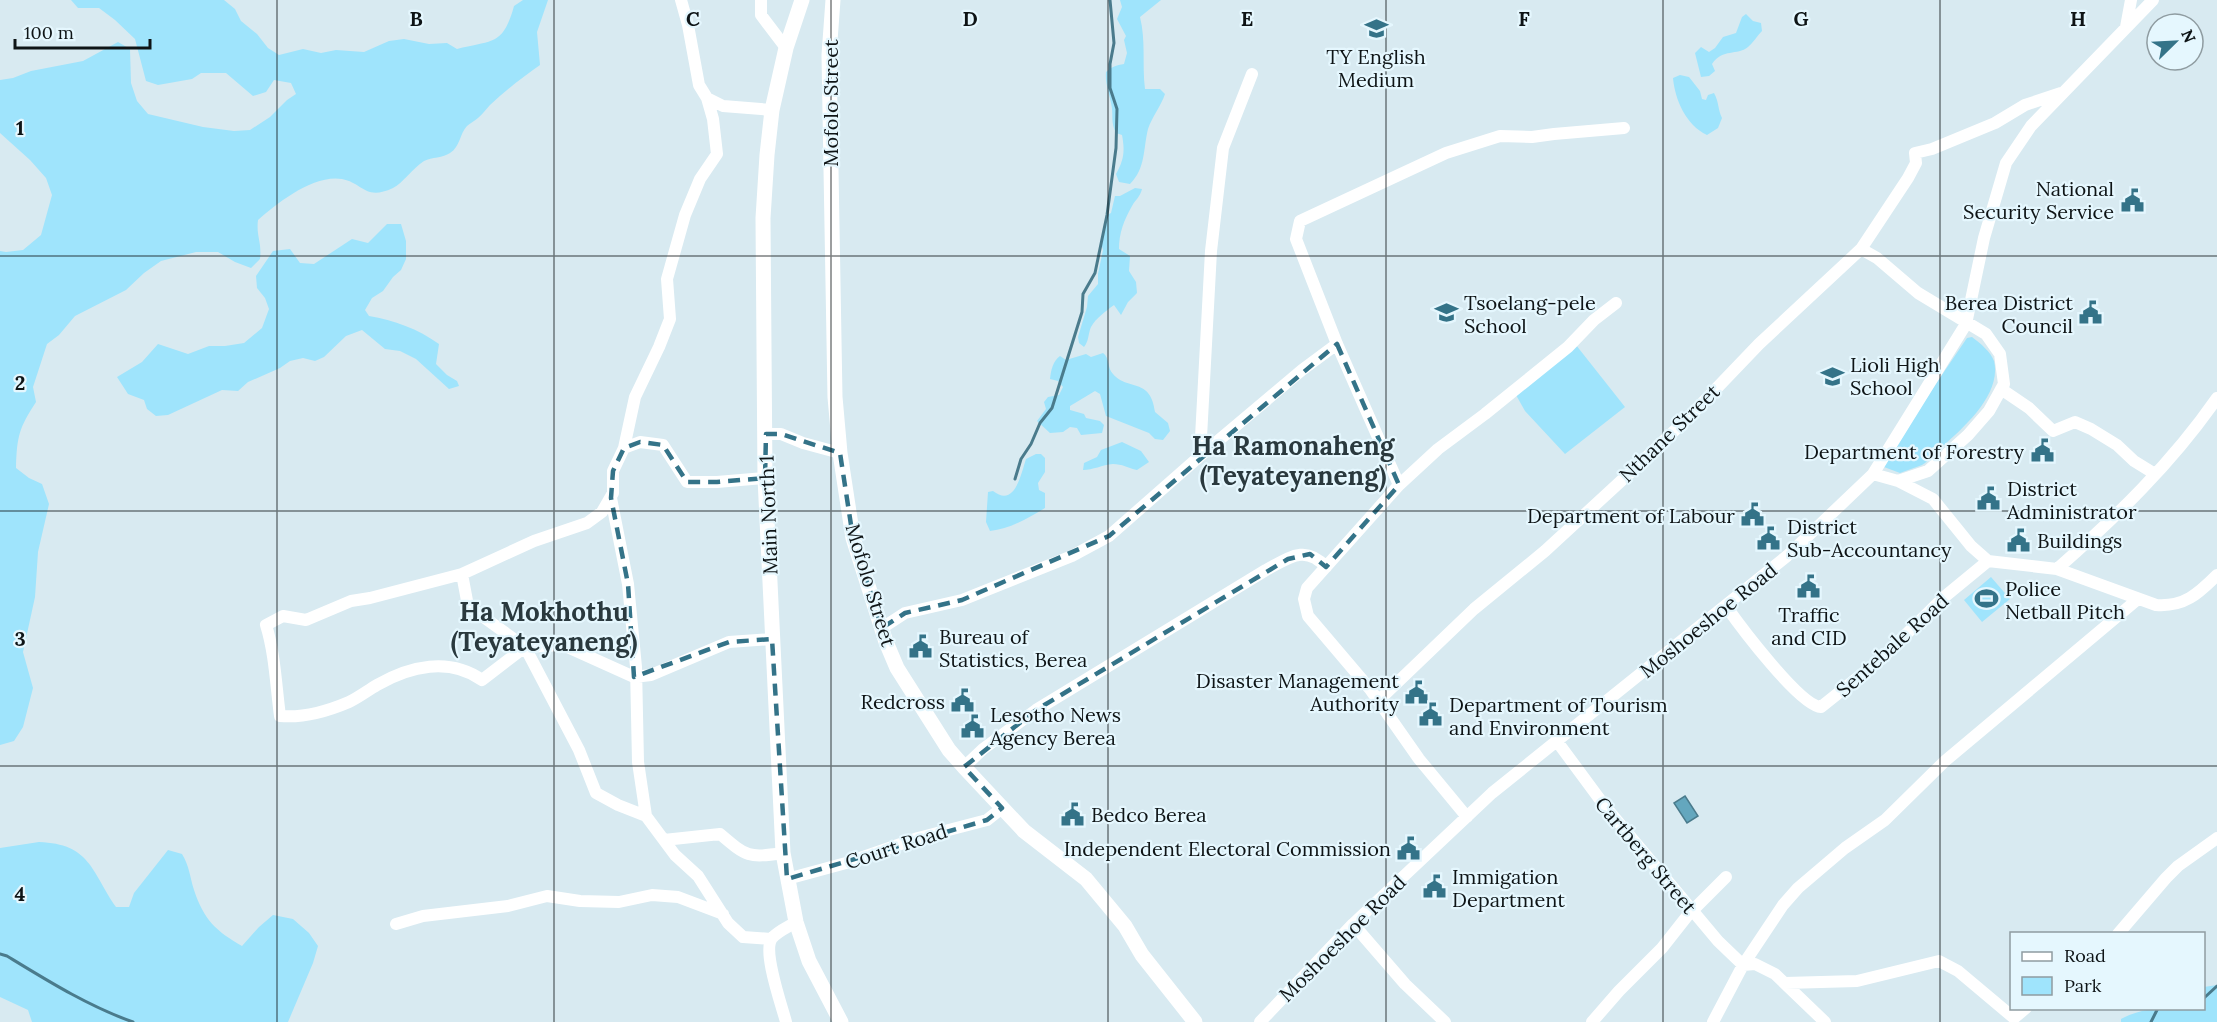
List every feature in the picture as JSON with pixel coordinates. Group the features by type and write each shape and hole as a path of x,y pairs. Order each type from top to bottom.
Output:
{"main road":[{"name":"Main North 1","path":"802,0 786,48 772,110 763,218 765,478 783,853 796,922 809,961 841,1022"},
{"name":"Mofolo Street","path":"833,0 829,55 835,397 840,453 853,538 882,628 897,668 949,750 1023,831 1086,879 1125,926 1142,955 1195,1022"}],"street":[{"path":"761,0 761,15 786,48"},
{"path":"2126,27 2130,0"},
{"name":"Moshoeshoe Road","path":"1260,1022 1353,924 1491,793 1795,549 1873,474 1966,324 1984,238 2006,163 2031,126 2153,0"},
{"path":"683,3 699,85 707,98 713,119 717,154 700,179 685,215 667,279 670,319 635,397 624,448 613,471 614,493 602,512 587,523 526,545 462,574 351,601 306,620 283,616 266,625 272,646 280,716 291,717 349,702 379,684 412,669 446,666 468,670 482,680 525,647 563,645 634,677 651,675 729,642 772,639"},
{"path":"1200,456 1211,250 1223,148 1252,74"},
{"name":"Nthane Street","path":"1378,700 1474,609 1545,551 1633,470 1691,415 1759,344 1861,249 1908,178 1916,163 1915,153 1932,149 1995,123 2025,105 2062,93"},
{"path":"707,98 723,106 772,110"},
{"path":"1399,485 1337,344 1296,239 1300,221 1446,153 1500,136 1532,137 1623,128"},
{"path":"1861,249 1876,258 1918,293 1986,334 2000,354 2004,384 1989,411 1949,453 1928,471 1898,481"},
{"path":"1467,817 1419,759 1378,700 1308,616 1304,599 1307,588 1399,485 1438,449 1568,347 1594,320 1616,303"},
{"path":"882,628 905,613 962,600 1072,556 1109,536 1302,370 1337,344"},
{"path":"2001,389 2029,408 2053,431 2075,422 2117,445 2133,461 2155,474"},
{"path":"2057,569 2115,517 2170,459 2217,398"},
{"path":"766,434 781,434 802,443 840,453"},
{"path":"624,448 640,442 663,445 687,482 717,483 765,478"},
{"path":"1873,474 1898,481 1933,499 1971,546 1988,561 2057,569 2156,605 2172,606 2196,594 2217,575"},
{"path":"611,498 628,584 636,667 634,677 638,762 646,816 675,855 698,876 728,924 743,937 771,939"},
{"path":"964,767 1036,710 1266,570 1297,554 1310,554 1326,567"},
{"name":"Sentebale Road","path":"1725,606 1755,645 1804,699 1814,707 1821,707 1881,659 1943,598 1988,561"},
{"path":"462,574 468,606 525,647 579,750 596,793 646,816"},
{"path":"1713,1022 1743,965 1783,905 1798,888 1845,848 1885,820 1946,761 2138,599"},
{"name":"Cartberg Street","path":"1556,740 1604,805 1692,911 1743,965"},
{"name":"Court Road","path":"787,879 846,863 936,833 987,820 1002,808"},
{"path":"664,840 720,834 739,850 755,857 783,853"},
{"path":"2119,932 2166,878 2217,838"},
{"path":"2190,857 2217,850"},
{"path":"1592,1022 1662,948 1692,911 1726,877"},
{"path":"396,924 423,916 508,906 547,896 580,901 619,902 652,895 678,897 723,914"},
{"path":"786,1022 771,963 769,945 771,939 796,922"},
{"path":"1353,924 1405,984 1445,1022"},
{"path":"1785,983 1857,981 1939,961 1958,971 2014,1018 2024,1010"},
{"path":"1743,965 1755,964 1763,967 1785,983 1825,1022"}],"highlighted area":[{"path":"1337,344 1399,485 1326,567 1310,554 1288,559 1036,710 964,767 1002,808 987,820 787,879 772,639 729,642 634,677 628,584 611,498 613,471 624,448 640,442 663,445 687,482 765,478 766,434 781,434 840,453 853,538 882,628 905,613 962,600 1109,536"}],"green space":[{"path":"71,0 224,0 235,9 241,21 257,34 268,48 279,55 303,49 321,53 336,50 364,52 389,41 404,39 429,44 447,43 457,49 488,42 501,35 514,6 523,0 548,0 537,32 540,65 508,89 467,126 456,147 450,153 424,161 397,186 384,192 370,192 342,179 331,179 308,185 286,198 258,220 260,259 251,268 218,252 196,252 161,261 126,290 75,316 59,335 47,344 33,387 36,402 20,433 16,468 42,484 49,504 38,552 35,597 23,652 33,688 23,727 14,741 0,745 0,251 23,250 41,235 52,195 46,178 0,133 0,80 31,71 83,61 118,42 130,49 131,83 137,101 148,114 203,127 234,131 250,130 270,117 296,94 291,83 274,80 266,92 253,96 226,73 201,73 192,79 158,85 146,81 135,39 99,8 78,8"},
{"path":"1120,0 1161,0 1140,17 1145,89 1160,89 1165,94 1148,129 1139,171 1130,184 1119,182 1116,174 1124,151 1123,141 1122,135 1116,133 1113,125 1106,76 1106,72 1110,69 1124,64 1127,53 1124,40 1126,36 1117,19 1122,7"},
{"path":"1746,14 1753,21 1761,23 1762,31 1744,50 1725,54 1716,59 1712,64 1715,71 1709,76 1701,77 1695,53 1701,47 1709,52 1723,37 1736,33 1742,17"},
{"path":"1680,75 1689,77 1700,91 1702,99 1706,100 1708,95 1714,93 1716,96 1722,118 1718,128 1707,135 1693,125 1679,103 1673,78"},
{"path":"1135,188 1142,189 1124,222 1119,249 1130,256 1129,271 1136,282 1137,293 1128,302 1121,315 1114,305 1098,318 1091,327 1084,347 1079,343 1078,337 1088,296 1098,284 1103,250 1101,243 1107,215 1111,213 1115,196 1120,196"},
{"path":"387,224 401,224 406,241 406,259 401,270 383,291 372,298 365,310 369,316 406,326 439,344 436,364 457,381 459,386 449,389 416,359 400,351 385,349 362,330 346,336 324,357 315,361 303,358 290,361 248,382 238,391 222,390 168,415 156,416 147,409 144,400 128,394 117,377 142,362 158,344 188,354 209,346 244,343 262,328 269,309 265,298 257,288 256,276 273,251 290,249 300,263 314,264 352,239 368,243"},
{"path":"1972,337 1988,351 1994,361 1995,373 1992,386 1979,409 1922,465 1900,473 1884,467 1931,391 1967,338"},
{"path":"1576,345 1625,407 1565,454 1525,411 1516,395"},
{"path":"1103,353 1111,372 1119,379 1144,389 1149,394 1155,412 1168,423 1170,431 1163,440 1155,439 1149,433 1106,416 1100,394 1095,391 1070,406 1070,410 1084,414 1086,418 1100,421 1104,425 1102,433 1081,435 1077,428 1070,427 1063,432 1050,433 1037,421 1046,409 1044,402 1048,397 1059,395 1063,387 1058,381 1050,379 1053,366 1058,358 1060,356 1066,360 1086,354 1091,357"},
{"path":"1122,442 1141,451 1149,462 1137,470 1113,464 1083,470 1084,463 1097,457 1101,450"},
{"path":"1041,454 1045,458 1045,472 1038,483 1039,490 1045,493 1045,508 1012,525 990,531 986,522 988,492 1007,495 1012,492 1026,459"},
{"name":"Police Netball Pitch","path":"1991,577 2010,599 1982,622 1964,600"},
{"path":"39,842 56,844 79,854 94,871 116,907 129,907 134,893 168,850 182,854 194,890 207,917 218,930 242,946 273,915 293,919 309,933 318,946 288,1022 32,1022 28,1010 0,997 0,848"},
{"path":"2217,985 2217,1022 2121,1022 2121,1019 2146,1010 2205,1010 2205,987"}],"shaded area":[{"path":"1685,796 1698,816 1687,823 1674,803"}],"waterway":[{"path":"1015,479 1021,459 1031,444 1040,423 1052,408 1082,312 1083,294 1095,273 1107,215 1116,148 1117,109 1110,88 1110,64 1114,43 1110,0"},
{"path":"0,954 84,1001 133,1022"},
{"path":"2205,997 2217,986"},
{"path":"2151,1022 2157,1010"}],"place":[{"name":"TY English Medium","path":"1376,28"},
{"name":"National Security Service","path":"2132,200"},
{"name":"Tsoelang-pele School","path":"1446,313"},
{"name":"Berea District Council","path":"2091,313"},
{"name":"Lioli High School","path":"1832,376"},
{"name":"Department of Forestry","path":"2042,451"},
{"name":"District Administrator","path":"1989,499"},
{"name":"Department of Labour","path":"1753,515"},
{"name":"District Sub-Accountancy","path":"1769,538"},
{"name":"Buildings","path":"2019,540"},
{"name":"Traffic and CID","path":"1809,586"},
{"name":"Police Netball Pitch","path":"1987,599"},
{"name":"Bureau of Statistics, Berea","path":"921,647"},
{"name":"Disaster Management Authority","path":"1417,692"},
{"name":"Redcross","path":"963,701"},
{"name":"Department of Tourism and Environment","path":"1431,715"},
{"name":"Lesotho News Agency Berea","path":"972,726"},
{"name":"Bedco Berea","path":"1073,814"},
{"name":"Independent Electoral Commission","path":"1409,848"},
{"name":"Immigation Department","path":"1434,887"}],"district":[{"name":"Ha Ramonaheng (Teyateyaneng)","path":"1293,460"},
{"name":"Ha Mokhothu (Teyateyaneng)","path":"544,626"}]}
